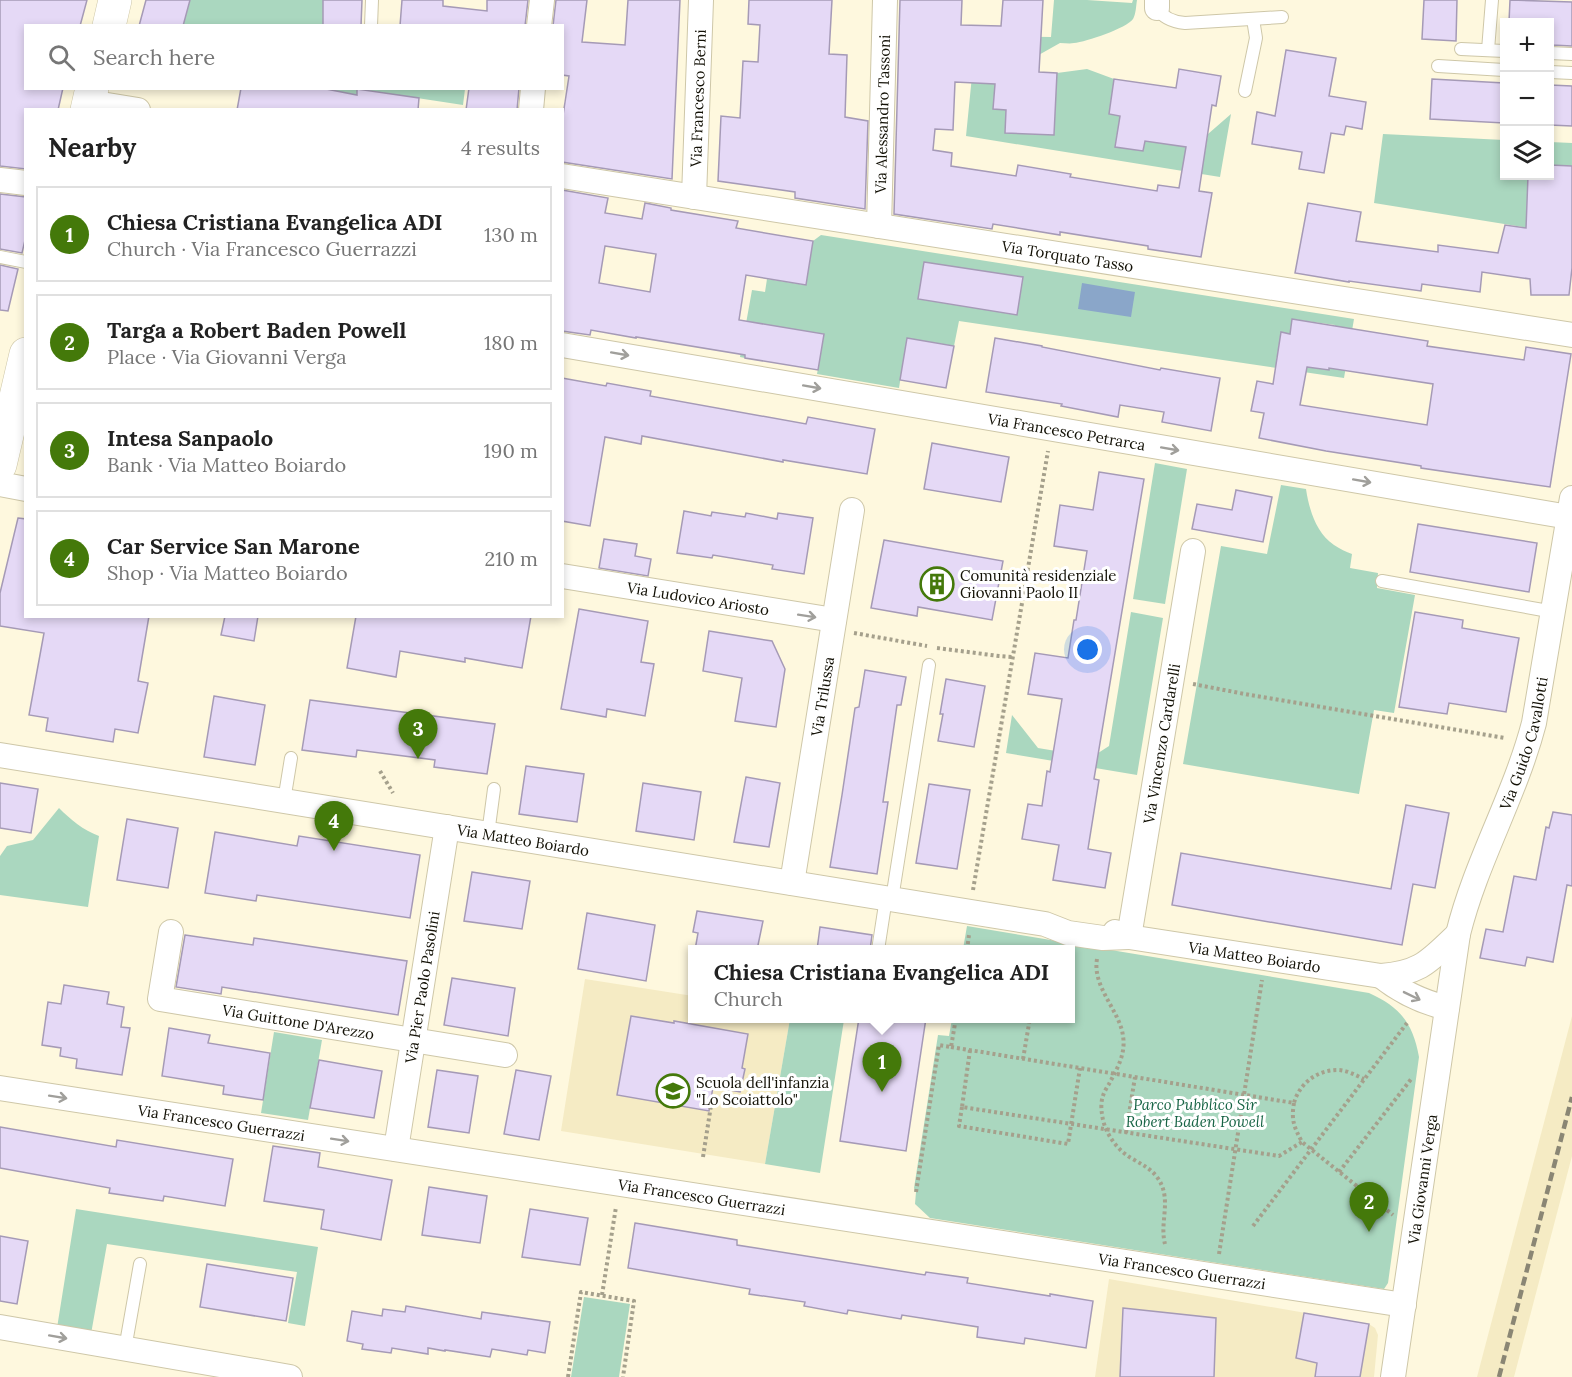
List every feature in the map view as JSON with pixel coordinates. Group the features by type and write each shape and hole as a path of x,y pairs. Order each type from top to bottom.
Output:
{"main road":[{"path":"110,24 116,0"},
{"path":"0,464 24,362"}],"street":[{"path":"539,24 542,0"},
{"name":"Via Francesco Berni","path":"694,197 701,0"},
{"name":"Via Alessandro Tassoni","path":"879,226 885,0"},
{"path":"531,108 533,90"},
{"path":"89,100 128,108"},
{"name":"Via Torquato Tasso","path":"564,176 1572,335"},
{"path":"0,180 24,183"},
{"name":"Via Francesco Petrarca","path":"564,345 1052,429 1570,507"},
{"path":"0,484 24,489"},
{"name":"Via Guido Cavallotti","path":"1451,983 1458,934 1466,904 1529,743 1538,708 1570,507"},
{"name":"Via Trilussa","path":"792,883 852,510"},
{"name":"Via Vincenzo Cardarelli","path":"1129,937 1193,551"},
{"name":"Via Ludovico Ariosto","path":"564,576 834,625"},
{"name":"Via Matteo Boiardo","path":"0,755 970,911 1046,924 1068,933 1103,938 1129,937 1381,976 1397,975 1425,965 1458,934"},
{"name":"Via Pier Paolo Pasolini","path":"396,1149 447,827"},
{"name":"Via Guittone D'Arezzo","path":"171,932 160,999 504,1055"},
{"name":"Via Matteo Boiardo","path":"1415,970 1429,970 1451,983"},
{"name":"Via Matteo Boiardo","path":"1381,976 1408,994 1447,1008"},
{"name":"Via Giovanni Verga","path":"1393,1377 1451,983"},
{"name":"Via Francesco Guerrazzi","path":"0,1088 1404,1305"},
{"path":"0,1327 290,1377"}],"lane":[{"path":"371,24 372,0"},
{"path":"1488,50 1492,0"},
{"path":"1157,4 1164,16 1185,23 1282,17"},
{"path":"1245,91 1256,38 1253,19"},
{"path":"1461,49 1500,51"},
{"path":"1554,53 1572,54"},
{"path":"1438,66 1500,70"},
{"path":"1554,72 1572,73"},
{"path":"0,257 24,262"},
{"path":"1382,581 1554,612"},
{"path":"879,945 929,665"},
{"path":"284,801 291,758"},
{"path":"488,834 494,789"},
{"path":"125,1349 140,1264"}],"path":[{"path":"970,911 1052,429"},
{"path":"834,625 925,646 1013,657"},
{"path":"1171,680 1529,743"},
{"path":"1098,957 1096,965 1098,978 1123,1034 1124,1053 1103,1095 1102,1113 1105,1130 1116,1146 1129,1157 1144,1165 1157,1178 1165,1193 1163,1235 1166,1245"},
{"path":"1217,1264 1262,976"},
{"path":"951,1047 955,1023"},
{"path":"1023,1059 1029,1023"},
{"path":"1253,1226 1407,1023"},
{"path":"916,1192 939,1045 1294,1102"},
{"path":"970,1050 959,1126 1068,1144 1080,1068"},
{"path":"1364,1079 1351,1072 1337,1070 1324,1072 1311,1078 1301,1087 1294,1102 1292,1114 1295,1129 1302,1142 1397,1218"},
{"path":"1339,1172 1418,1070"},
{"path":"1126,1133 1135,1077"},
{"path":"703,1157 711,1099"},
{"path":"962,1107 1279,1156 1302,1142"},
{"path":"602,1295 620,1184"},
{"path":"568,1377 581,1292 634,1300 622,1377"}],"shaded area":[{"name":"Scuola dell'infanzia \"Lo Scoiattolo\"","path":"585,979 688,995 688,1023 789,1023 765,1164 561,1131"},
{"path":"1572,1016 1572,1156 1514,1377 1477,1377"},
{"path":"1109,1279 1369,1324 1375,1328 1378,1335 1374,1377 1095,1377"}],"green space":[{"path":"190,0 323,0 323,24 184,24"},
{"path":"1054,0 1132,3 1133,0 1137,0 1133,19 1129,23 1087,40 1060,43 989,83 995,84 993,109 1006,110 1005,133 1054,135 1057,73 1087,69 1114,79 1109,113 1120,116 1115,147 1143,151 1145,141 1186,147 1203,163 1208,134 1231,114 1220,177 966,136 976,36 1051,37"},
{"path":"328,90 358,90 354,108 345,108 347,93"},
{"path":"365,90 465,90 463,105"},
{"path":"1383,134 1500,140 1500,180 1528,180 1527,213 1572,235 1374,203"},
{"path":"1554,142 1572,143 1572,166 1554,165"},
{"path":"821,235 1354,319 1344,378 959,321 954,346 907,338 899,388 817,374 824,334 750,326 745,358 740,357 752,290 765,292 767,279 806,285 813,241","holes":["924,262 1017,314 918,299","1292,319 1335,325 1328,369 1276,362 1281,333 1290,334"]},
{"path":"1155,463 1187,469 1165,604 1133,599"},
{"path":"1281,485 1306,489 1311,512 1322,534 1334,545 1352,554 1350,568 1378,573 1377,588 1415,595 1394,713 1374,710 1359,794 1183,764 1221,546 1267,554"},
{"path":"1131,612 1163,618 1137,775 1006,753 1012,715 1038,748 1092,757 1109,746"},
{"path":"59,808 88,831 99,836 88,907 0,895 0,856 7,846 33,840"},
{"name":"Parco Pubblico Sir Robert Baden Powell","path":"967,926 1369,993 1397,1010 1409,1026 1419,1057 1388,1283 1384,1289 930,1218 915,1204 914,1188 938,1035 949,1036 951,1023 1075,1023 1075,945 964,945"},
{"path":"789,1023 844,1023 820,1173 765,1164"},
{"path":"274,1032 322,1040 308,1120 261,1113"},
{"path":"76,1209 318,1247 305,1326 288,1323 297,1272 107,1244 91,1334 57,1328"},
{"path":"584,1297 630,1304 619,1377 571,1377"}],"water":[{"path":"1082,283 1135,292 1131,317 1078,309"}],"building":[{"path":"0,0 87,0 81,24 24,24 24,90 63,90 58,108 24,108 24,169 0,166"},
{"path":"146,0 190,0 184,24 140,24"},
{"path":"323,0 362,0 361,24 323,24"},
{"path":"402,0 443,0 443,6 487,11 487,0 528,0 525,24 400,24"},
{"path":"556,0 587,0 582,42 625,45 628,0 680,0 672,179 564,162 564,109 569,76 564,75 564,24 553,24"},
{"path":"749,0 832,0 829,54 847,55 845,117 868,121 865,209 795,198 795,192 718,181 721,116 740,118 743,61 758,62 760,25 748,24"},
{"path":"900,0 962,0 961,25 1001,26 1003,0 1043,0 1039,72 1057,73 1054,135 1005,133 1006,110 993,109 995,84 955,82 953,130 935,129 933,150 952,153 951,166 1016,176 1018,165 1071,174 1070,177 1157,191 1158,185 1179,188 1186,147 1145,141 1143,151 1115,147 1120,116 1109,114 1114,79 1176,88 1179,69 1221,76 1216,106 1212,105 1199,191 1212,193 1201,257 1060,232 1060,235 993,224 992,229 894,214"},
{"path":"1424,0 1457,0 1456,41 1422,39"},
{"path":"1510,0 1572,2 1572,46 1554,45 1554,18 1509,18"},
{"path":"1286,50 1336,58 1329,96 1366,102 1362,129 1346,126 1344,135 1331,133 1324,173 1299,169 1302,152 1252,144 1257,112 1275,116"},
{"path":"1432,79 1500,83 1500,123 1430,119"},
{"path":"1554,85 1572,86 1572,126 1554,125"},
{"path":"241,90 331,90 357,95 357,90 364,90 419,98 418,108 237,108"},
{"path":"469,90 519,90 517,108 466,108"},
{"path":"1554,165 1572,166 1572,268 1569,295 1531,295 1530,279 1482,272 1480,292 1422,284 1421,291 1295,273 1308,203 1361,212 1356,241 1438,252 1438,245 1498,253 1505,225 1526,228 1528,180 1554,180"},
{"path":"564,190 608,198 605,213 642,219 645,203 671,208 671,210 738,221 736,228 813,241 806,285 746,275 739,320 824,334 818,370 745,358 745,355 591,330 590,335 564,331","holes":["605,246 656,254 650,292 599,283"]},
{"path":"0,194 24,197 22,253 0,249"},
{"path":"924,262 1023,277 1017,315 918,299"},
{"path":"0,265 18,269 8,311 0,310"},
{"path":"1292,319 1428,341 1427,346 1524,360 1526,347 1571,354 1550,487 1421,468 1421,466 1259,438 1264,413 1251,411 1257,381 1273,384 1281,332 1290,334","holes":["1307,367 1329,370 1329,368 1433,384 1427,425 1300,405"]},
{"path":"907,338 954,346 946,388 900,380"},
{"path":"995,338 1160,370 1161,368 1220,378 1211,431 1162,422 1164,412 1120,405 1118,417 1061,406 1062,404 986,392"},
{"path":"564,378 651,391 650,396 806,424 808,417 875,429 867,474 783,460 783,462 642,436 641,444 605,437 590,526 564,521"},
{"path":"932,443 1009,457 1001,502 924,489"},
{"path":"1099,472 1144,479 1094,779 1099,780 1088,849 1111,853 1105,888 1053,880 1059,845 1022,839 1028,804 1042,806 1062,699 1028,694 1035,653 1068,658 1087,551 1054,546 1060,505 1093,510"},
{"path":"1236,490 1272,497 1263,542 1192,529 1197,504 1232,510"},
{"path":"684,511 711,516 712,512 745,517 746,513 777,519 778,513 813,518 804,574 772,569 773,565 713,555 712,558 677,553"},
{"path":"18,518 24,519 24,618 149,618 138,681 148,683 138,733 115,729 113,742 46,731 48,718 29,715 44,633 0,626 0,593"},
{"path":"1418,524 1537,543 1529,592 1410,572"},
{"path":"604,539 637,544 635,556 651,559 648,576 599,568"},
{"name":"Comunità residenziale Giovanni Paolo II","path":"884,540 1003,561 992,620 918,607 917,616 871,608"},
{"path":"579,609 648,621 641,662 654,664 645,716 607,709 606,717 561,709"},
{"path":"1415,612 1463,620 1462,628 1519,638 1506,712 1449,703 1447,714 1399,707"},
{"path":"225,618 258,618 254,641 221,635"},
{"path":"356,618 531,618 522,668 465,658 465,662 400,651 396,677 347,668"},
{"path":"709,631 772,641 785,669 776,727 735,721 742,678 703,671"},
{"path":"865,670 906,677 901,705 897,705 883,802 888,802 877,874 830,867 855,708 859,707"},
{"path":"946,679 985,686 974,747 938,741"},
{"path":"214,696 265,705 255,765 204,757"},
{"path":"310,700 495,724 487,774 434,767 435,760 357,750 356,757 302,750"},
{"path":"526,766 584,774 577,822 519,814"},
{"path":"746,777 780,783 769,847 734,842"},
{"path":"0,783 38,789 31,833 0,828"},
{"path":"643,783 701,792 694,840 636,831"},
{"path":"929,784 970,790 957,869 916,863"},
{"path":"1406,805 1449,813 1435,888 1413,884 1402,945 1172,905 1181,853 1391,889"},
{"path":"1553,812 1572,815 1572,886 1567,885 1553,962 1527,957 1525,966 1480,958 1486,929 1503,932 1514,876 1536,880 1546,827 1549,828"},
{"path":"127,819 178,828 168,888 117,880"},
{"path":"215,832 297,846 299,836 420,855 410,918 257,895 256,901 205,893"},
{"path":"472,872 530,881 522,929 464,921"},
{"path":"697,911 763,921 758,945 696,945 698,933 693,932"},
{"path":"587,913 655,925 646,981 578,969"},
{"path":"820,927 872,935 871,945 818,945"},
{"path":"185,935 253,945 254,938 407,961 398,1015 222,987 221,994 176,987"},
{"path":"452,978 515,988 508,1036 444,1025"},
{"path":"64,985 109,992 107,1004 124,1007 121,1027 130,1028 122,1075 76,1068 77,1059 60,1056 61,1048 42,1045 48,1002 61,1004"},
{"path":"631,1016 748,1034 742,1068 745,1069 740,1092 713,1087 709,1111 617,1095"},
{"path":"858,1023 925,1023 906,1151 840,1141"},
{"path":"169,1028 210,1035 208,1043 270,1053 263,1100 223,1094 224,1086 162,1076"},
{"path":"319,1060 382,1071 374,1118 310,1108"},
{"path":"437,1070 478,1076 469,1133 428,1127"},
{"path":"516,1070 551,1076 539,1140 504,1134"},
{"path":"0,1127 116,1147 117,1140 233,1159 225,1206 164,1196 163,1201 109,1193 110,1188 0,1168"},
{"path":"273,1146 320,1153 318,1167 392,1180 381,1240 321,1229 324,1210 264,1201"},
{"path":"429,1187 487,1196 480,1243 422,1235"},
{"path":"530,1209 588,1218 580,1265 522,1257"},
{"path":"635,1223 737,1240 737,1245 925,1275 926,1272 968,1278 967,1283 1093,1301 1086,1348 1025,1338 1024,1344 977,1337 978,1327 902,1315 901,1319 848,1310 847,1314 804,1306 805,1302 749,1294 750,1289 628,1268"},
{"path":"0,1236 28,1241 17,1304 0,1301"},
{"path":"207,1264 293,1278 286,1321 200,1307"},
{"path":"406,1306 481,1319 482,1312 550,1322 545,1353 528,1350 527,1355 492,1349 490,1357 428,1348 428,1354 392,1348 391,1353 362,1349 363,1344 347,1341 352,1311 382,1316 383,1309 405,1312"},
{"path":"1123,1308 1216,1318 1214,1377 1120,1377"},
{"path":"1304,1313 1369,1324 1360,1377 1315,1377 1317,1363 1296,1358"}],"railway":[{"path":"1499,1377 1572,1097"}],"place":[{"name":"Comunità residenziale Giovanni Paolo II","path":"937,584"},
{"name":"Intesa Sanpaolo","path":"418,759"},
{"name":"Car Service San Marone","path":"334,851"},
{"name":"Scuola dell'infanzia \"Lo Scoiattolo\"","path":"673,1091"},
{"name":"Chiesa Cristiana Evangelica ADI","path":"882,1092"},
{"name":"Targa a Robert Baden Powell","path":"1369,1232"}]}
